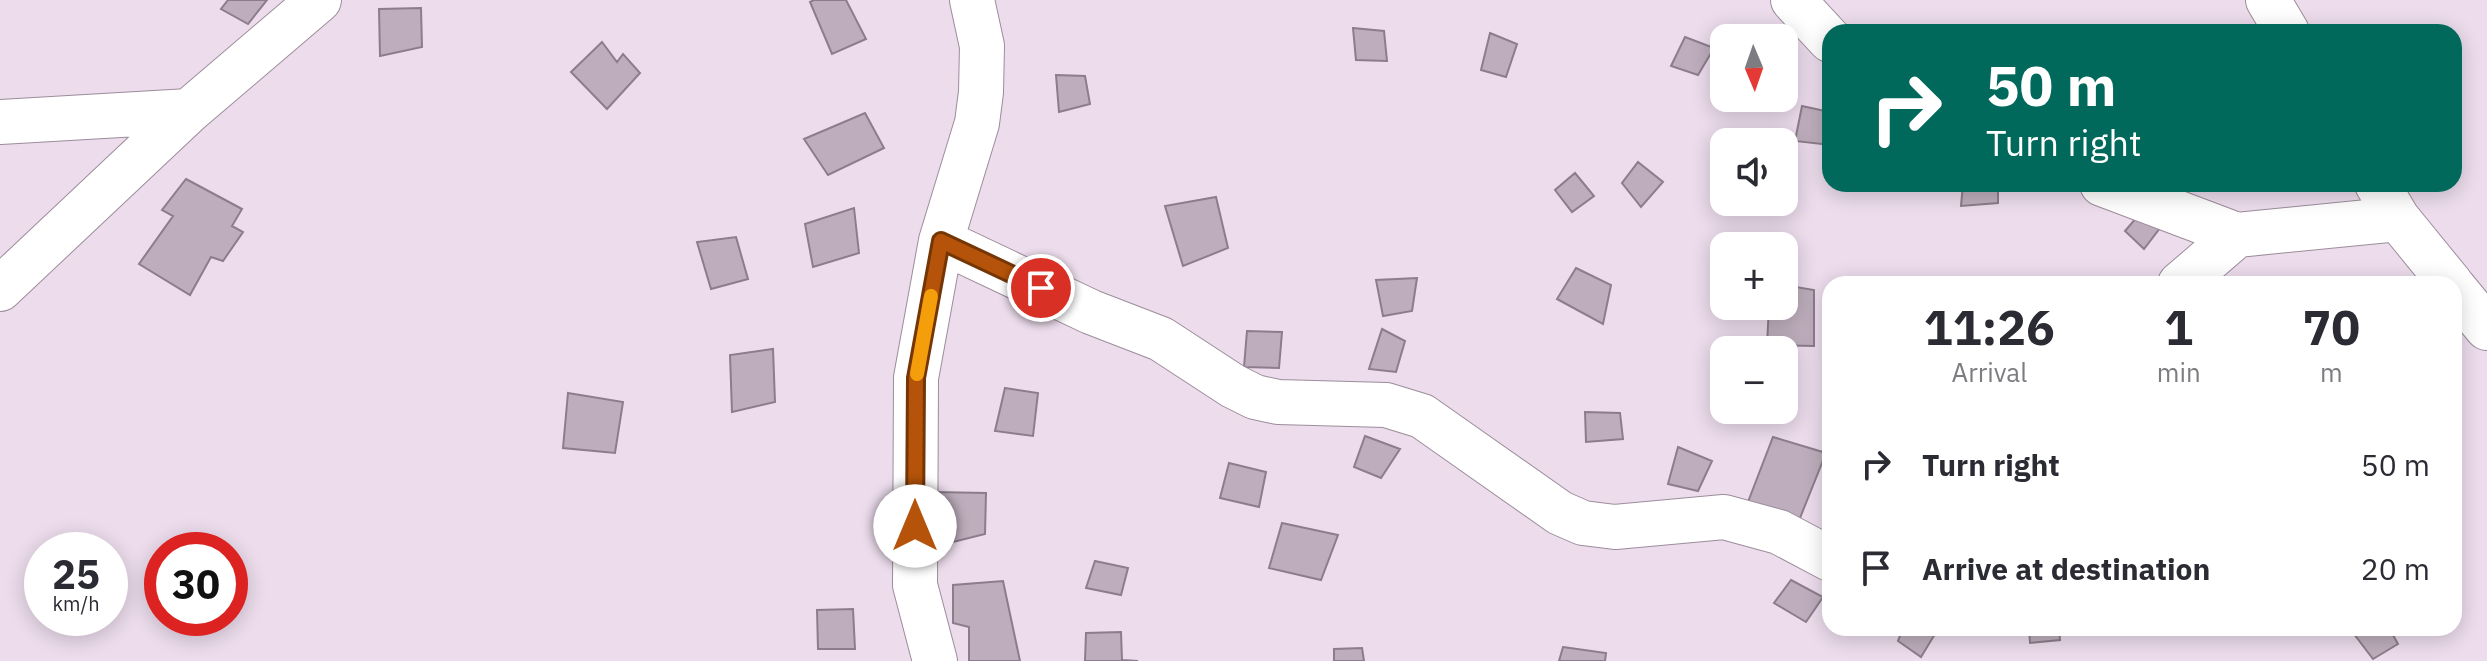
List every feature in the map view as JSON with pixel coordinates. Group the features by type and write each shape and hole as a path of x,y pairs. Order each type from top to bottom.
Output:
{"street":[{"path":"0,289 189,111 319,0"},
{"path":"935,661 915,585 916,378 941,241 977,123 982,46 972,0"},
{"path":"1793,0 1822,31"},
{"path":"2268,0 2282,24"},
{"path":"0,122 189,111"},
{"path":"2123,192 2237,235"},
{"path":"2189,276 2237,235 2387,201 2444,276"},
{"path":"941,241 1091,312 1161,339 1255,397 1278,402 1386,405 1422,416 1560,513 1583,523 1615,527 1724,517 1779,532 1822,555"},
{"path":"2462,298 2487,328"}],"building":[{"path":"228,0 267,0 248,24 221,9"},
{"path":"846,0 866,39 832,54 810,2"},
{"path":"421,8 422,47 380,56 379,9"},
{"path":"1353,28 1384,31 1387,61 1356,60"},
{"path":"1490,33 1517,44 1506,77 1481,70"},
{"path":"1685,37 1710,46 1710,55 1698,75 1671,66"},
{"path":"602,42 617,62 623,54 640,73 607,109 571,72"},
{"path":"1056,75 1085,76 1090,104 1059,112"},
{"path":"1802,106 1822,110 1822,144 1798,141"},
{"path":"865,113 884,148 828,175 804,139"},
{"path":"1638,162 1663,182 1641,207 1622,183"},
{"path":"1575,173 1594,196 1572,212 1555,190"},
{"path":"186,179 242,209 232,226 243,232 223,261 211,257 190,295 139,264 173,216 162,210"},
{"path":"1962,192 1998,192 1998,203 1961,206"},
{"path":"1216,197 1228,248 1183,266 1165,206"},
{"path":"854,208 859,253 813,267 805,224"},
{"path":"2143,210 2160,228 2144,249 2125,231"},
{"path":"736,237 748,279 711,289 697,242"},
{"path":"1576,268 1611,285 1603,324 1557,299"},
{"path":"1417,278 1412,311 1383,316 1376,280"},
{"path":"1798,287 1814,290 1814,346 1798,346 1798,336 1767,336 1768,320 1798,320"},
{"path":"1382,329 1405,341 1396,372 1369,369"},
{"path":"1247,331 1282,332 1279,368 1244,367"},
{"path":"773,349 775,402 732,412 730,355"},
{"path":"1005,388 1038,393 1033,436 995,431"},
{"path":"568,393 623,402 615,453 563,448"},
{"path":"1585,412 1620,413 1623,439 1586,442"},
{"path":"1365,436 1400,449 1381,478 1354,467"},
{"path":"1773,437 1822,452 1822,463 1798,523 1746,507"},
{"path":"1678,447 1712,461 1698,491 1668,484"},
{"path":"1229,463 1266,472 1259,507 1220,498"},
{"path":"933,492 986,493 985,534 941,545"},
{"path":"1282,523 1338,535 1321,580 1269,568"},
{"path":"1095,561 1128,568 1121,595 1086,588"},
{"path":"1791,580 1822,596 1806,622 1774,603"},
{"path":"1003,581 1020,661 969,661 969,627 953,623 953,585"},
{"path":"853,609 855,649 818,649 817,610"},
{"path":"1121,632 1122,660 1138,661 1085,661 1086,633"},
{"path":"1900,636 1934,636 1921,657 1898,641"},
{"path":"2030,636 2060,636 2060,640 2030,643"},
{"path":"2356,636 2394,636 2398,644 2373,659"},
{"path":"1563,647 1606,653 1605,661 1559,661"},
{"path":"1362,648 1364,661 1334,661 1334,649"}],"slow traffic":[{"path":"917,374 931,296"}],"route":[{"path":"915,526 916,378 941,241 1041,288"}]}
